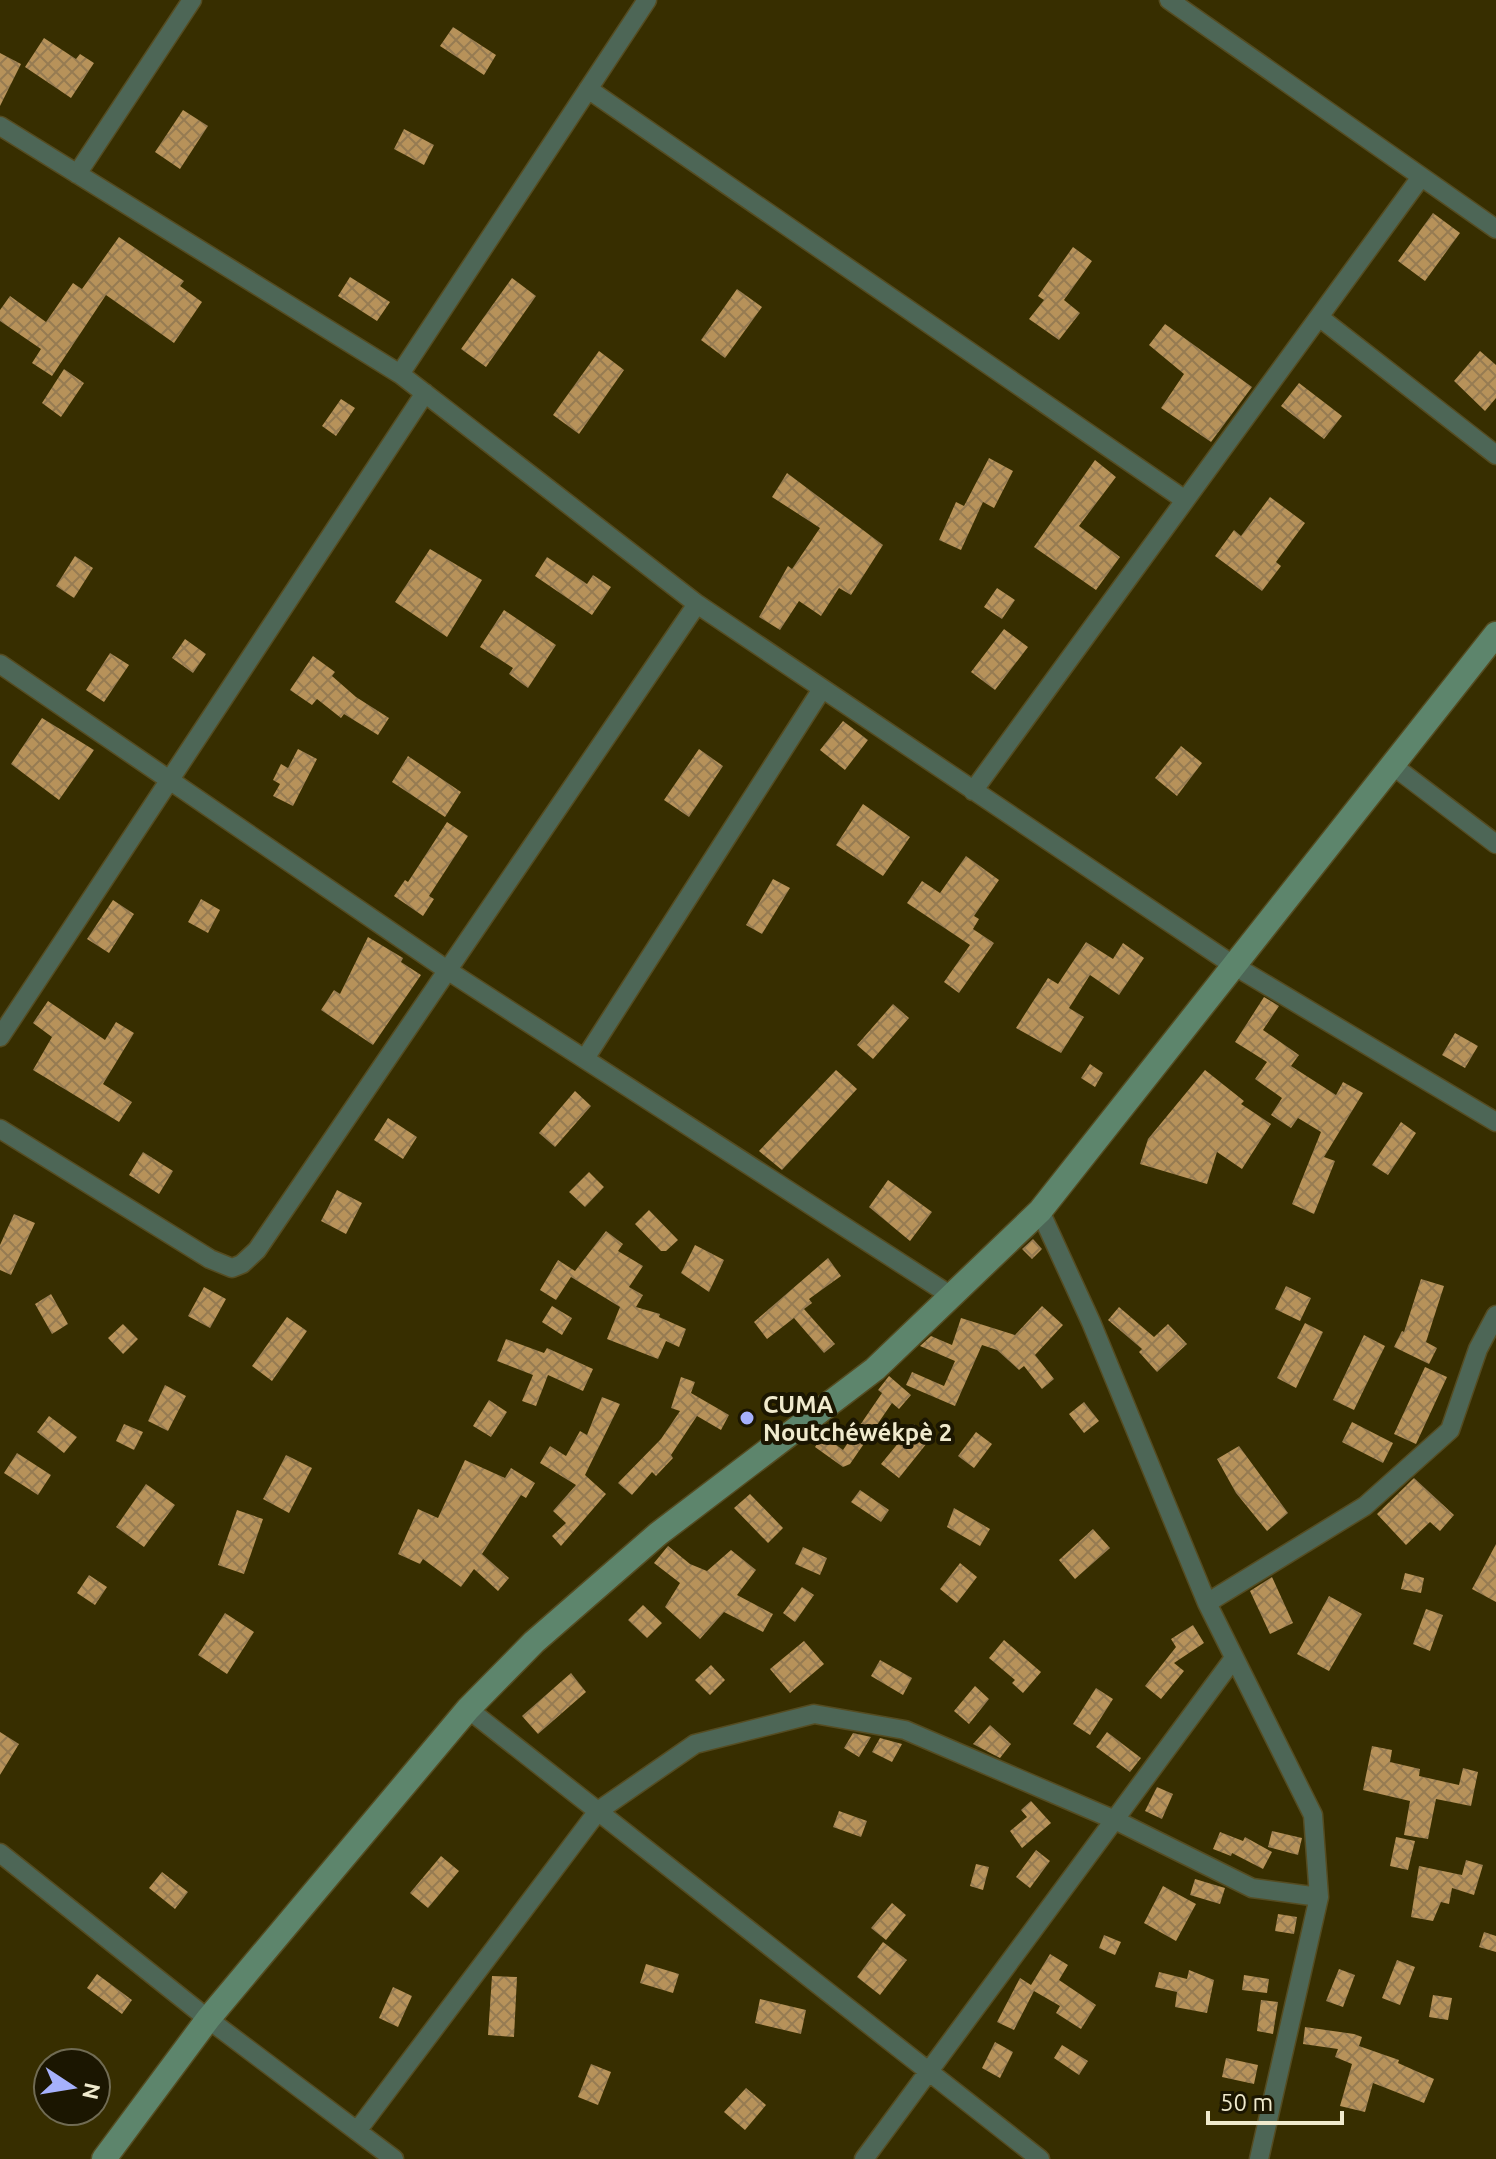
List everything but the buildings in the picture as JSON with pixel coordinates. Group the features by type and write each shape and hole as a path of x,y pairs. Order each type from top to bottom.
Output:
{"main road":[{"path":"104,2159 208,2019 468,1709 534,1642 626,1561 875,1369 1040,1211 1496,634"}],"street":[{"path":"77,174 192,0"},
{"path":"400,374 647,0"},
{"path":"1169,0 1496,229"},
{"path":"588,89 1185,500"},
{"path":"0,126 400,374 697,604 1233,965 1496,1122"},
{"path":"973,791 1421,177"},
{"path":"1319,317 1496,455"},
{"path":"0,1037 425,393"},
{"path":"0,1129 210,1259 232,1268 242,1264 257,1250 697,604"},
{"path":"0,664 447,970 953,1297"},
{"path":"586,1057 822,689"},
{"path":"1392,765 1496,844"},
{"path":"1040,1211 1091,1322 1207,1603 1313,1815 1319,1897 1259,2159"},
{"path":"1207,1603 1365,1506 1450,1430 1478,1349 1496,1315"},
{"path":"864,2159 1234,1658"},
{"path":"468,1709 1040,2159"},
{"path":"357,2131 598,1811 695,1744 814,1714 905,1730 1115,1820 1252,1888 1319,1897"},
{"path":"0,1853 208,2019 394,2159"}],"place":[{"name":"CUMA Noutchéwékpè 2","path":"747,1418"}]}
